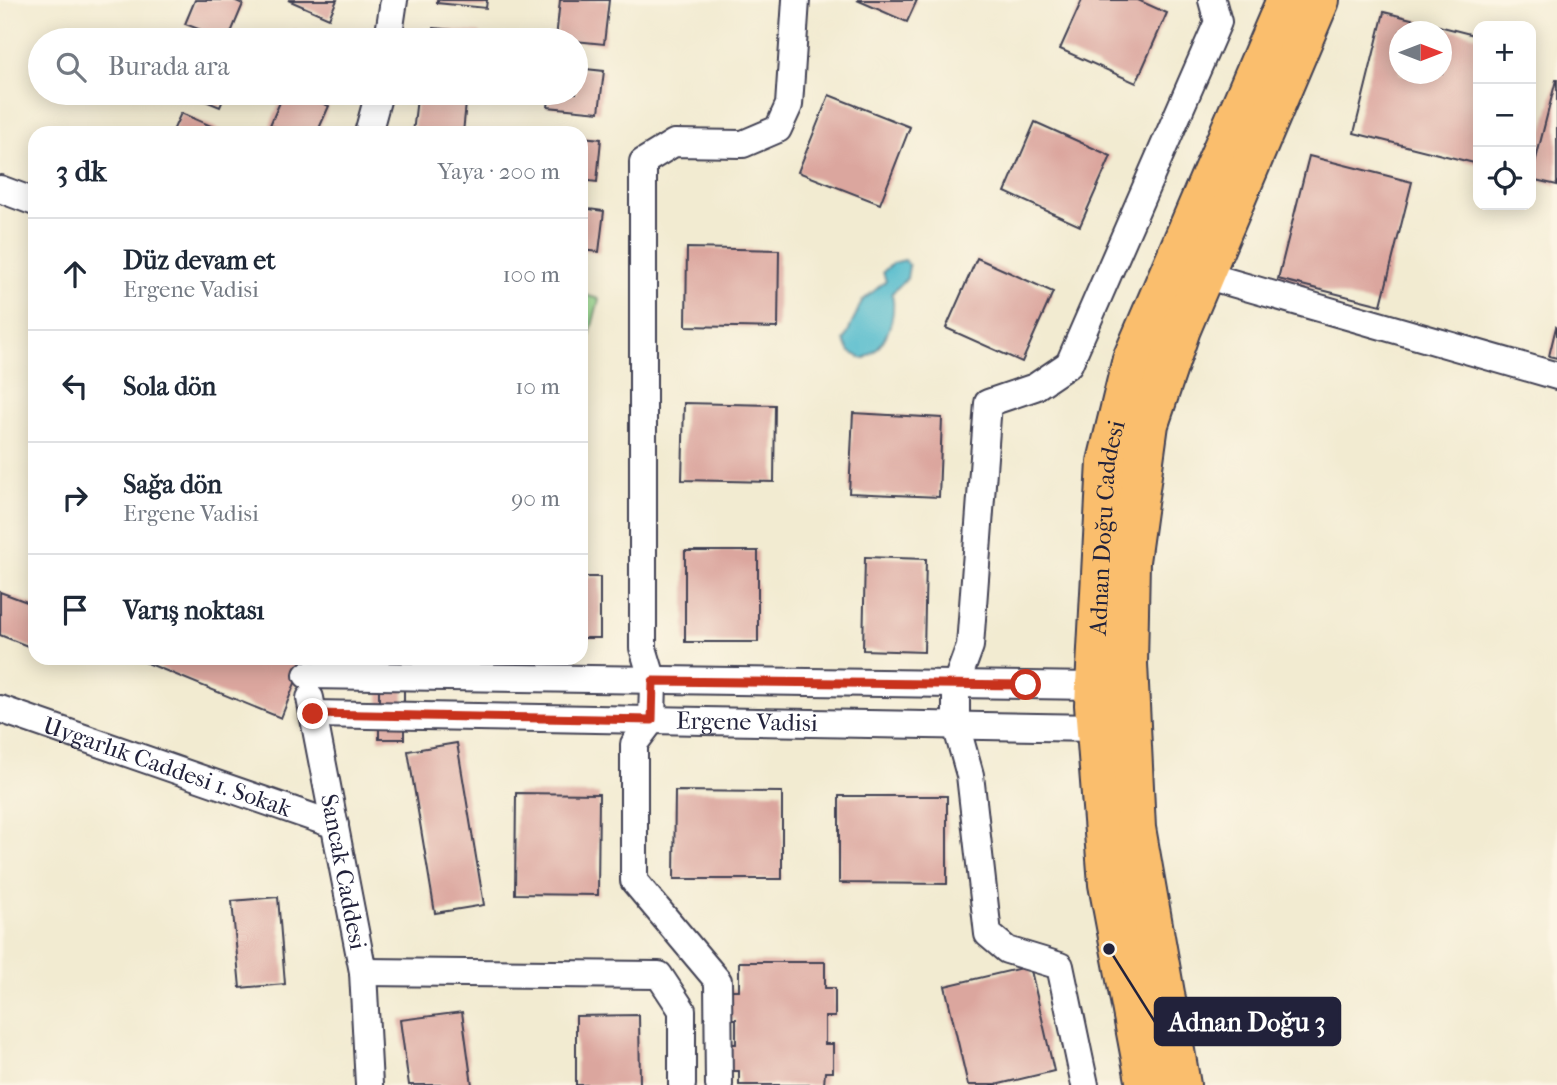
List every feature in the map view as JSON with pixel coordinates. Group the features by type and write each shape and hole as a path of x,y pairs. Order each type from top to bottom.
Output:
{"main road":[{"name":"Adnan Doğu Caddesi","path":"1146,1085 1108,884 1096,728 1095,686 1107,462 1132,359 1286,0"},
{"name":"Adnan Doğu Caddesi","path":"1181,1085 1136,828 1128,664 1130,561 1149,424 1181,328 1320,0"}],"street":[{"path":"390,28 394,0"},
{"path":"634,744 652,720 653,681 643,648 643,162 674,143 743,144 778,129 789,105 796,0"},
{"path":"1085,1085 1060,966 1007,950 988,934 970,775 956,726 956,684 970,646 988,403 1035,387 1069,364 1218,22 1212,0"},
{"path":"370,126 376,105"},
{"path":"0,189 28,199"},
{"path":"1204,275 1557,376"},
{"path":"970,646 988,685 989,726 970,775"},
{"path":"643,648 620,680 620,719 634,744 634,881 718,981 719,1085"},
{"name":"Ergene Vadisi","path":"306,667 653,681 1095,686"},
{"name":"Sancak Caddesi","path":"306,667 363,972 369,1085"},
{"name":"Uygarlık Caddesi 1. Sokak","path":"0,709 335,825"},
{"name":"Ergene Vadisi","path":"313,714 1096,728"},
{"path":"363,972 659,975 682,1010 682,1085"}],"green space":[{"path":"588,296 599,299 588,341"}],"water":[{"path":"905,260 909,266 907,278 892,293 893,312 888,331 878,348 863,359 850,352 844,341 862,301 886,281 883,272 893,263"}],"building":[{"path":"195,0 234,0 243,4 233,28 196,28 185,24"},
{"path":"288,0 337,0 329,18"},
{"path":"437,0 487,0 486,8 437,3"},
{"path":"560,0 609,0 604,44 588,42 588,28 557,28"},
{"path":"857,0 917,0 907,22"},
{"path":"1082,0 1138,0 1167,13 1136,83 1060,49"},
{"path":"1384,12 1419,21 1389,21 1389,84 1452,84 1452,29 1473,35 1473,163 1354,133"},
{"path":"588,69 604,71 599,112 548,107 588,105"},
{"path":"1557,80 1557,185 1536,180 1536,159"},
{"path":"829,95 910,127 880,204 798,172"},
{"path":"279,105 329,106 320,126 270,125"},
{"path":"416,105 466,105 464,126 414,126"},
{"path":"181,113 211,126 175,126"},
{"path":"1035,122 1111,156 1080,226 1005,192"},
{"path":"588,138 601,139 597,182 588,181"},
{"path":"1309,156 1412,182 1381,305 1278,279"},
{"path":"588,209 604,211 599,252 588,251"},
{"path":"687,248 779,250 778,328 686,326"},
{"path":"977,258 1053,292 1022,362 946,328"},
{"path":"1557,328 1557,358 1549,356"},
{"path":"684,403 775,405 774,482 682,480"},
{"path":"853,413 942,418 939,497 849,493"},
{"path":"685,551 758,551 758,642 685,642"},
{"path":"865,557 926,559 924,652 863,650"},
{"path":"588,577 600,577 600,638 588,638"},
{"path":"0,592 28,602 28,646 0,635"},
{"path":"152,665 302,665 281,718"},
{"path":"379,665 404,665 404,739 379,739"},
{"path":"457,743 484,905 435,913 408,751"},
{"path":"675,791 782,792 782,879 674,879"},
{"path":"516,793 599,794 598,895 515,894"},
{"path":"839,796 947,796 947,884 839,883"},
{"path":"278,897 285,984 240,988 232,901"},
{"path":"739,962 825,962 825,988 835,988 835,1017 825,1017 825,1044 833,1044 833,1072 825,1072 824,1085 739,1085 739,1071 729,1071 729,1044 736,1044 736,1019 729,1019 729,990 739,990"},
{"path":"1030,966 1054,1071 995,1085 968,1085 945,986"},
{"path":"462,1012 472,1085 409,1085 400,1020"},
{"path":"639,1015 640,1085 576,1085 576,1016"}],"place":[{"name":"Adnan Doğu 3","path":"1109,949"}],"route":[{"path":"313,714 652,720 653,681 1026,685"}]}
